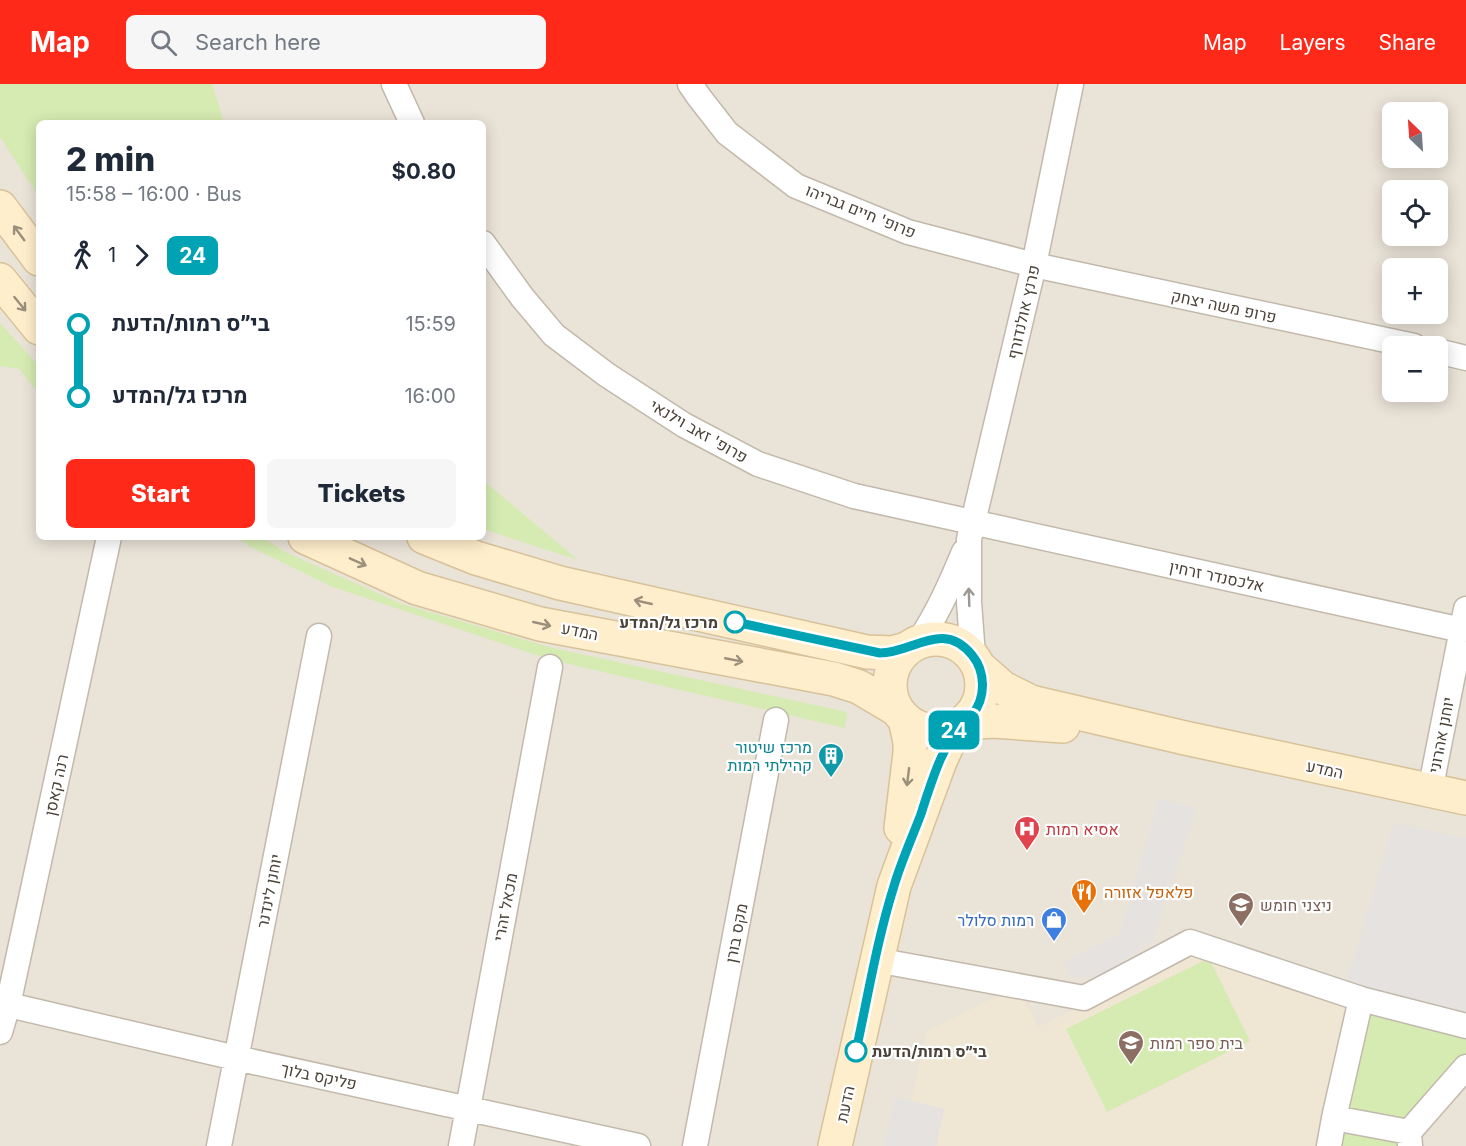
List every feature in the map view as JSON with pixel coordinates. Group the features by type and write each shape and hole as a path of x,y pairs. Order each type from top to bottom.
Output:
{"street":[{"path":"394,84 411,120"},
{"name":"פרופ' חיים גבריהו","path":"690,84 727,133 796,186 908,232 1034,265"},
{"name":"פרנץ אולנדורף","path":"913,645 935,618 946,597 971,530 1034,265 1071,84"},
{"path":"0,207 36,255"},
{"name":"פרופ' זאב וילנאי","path":"486,247 522,297 554,335 607,375 684,425 758,464 843,493 971,530"},
{"name":"פרופ משה יצחק","path":"1034,265 1382,339"},
{"path":"0,280 36,324"},
{"path":"1448,354 1466,358"},
{"name":"פרנץ אולנדורף","path":"971,530 969,602 976,662"},
{"name":"אלכסנדר זרחין","path":"971,530 1463,636"},
{"name":"רנה קאסן","path":"0,1032 4,1004 108,540"},
{"name":"המדע","path":"312,540 417,588 540,624 834,679 859,687 901,714"},
{"path":"431,540 476,558 560,583 867,652 892,653 913,645 943,639 954,642 976,662 982,680 979,704 972,714 959,725 943,730 916,727 901,714 891,697 891,671 897,659 913,645"},
{"name":"יוחנן לינדנר","path":"219,1146 319,636"},
{"name":"יוחנן אהרוני","path":"1430,791 1463,636"},
{"name":"המדע","path":"976,662 1003,688 1031,702 1185,738 1466,798"},
{"name":"מכאל זהרי","path":"460,1146 550,667"},
{"name":"הדעת","path":"894,886 910,753 901,714"},
{"name":"מקס בורן","path":"695,1146 777,720"},
{"name":"המדע","path":"959,725 1032,723 1185,738"},
{"name":"הדעת","path":"836,1146 894,886 940,761 959,725"},
{"path":"876,960 1084,998 1190,942 1361,999 1466,1026"},
{"path":"1329,1146 1361,999"},
{"name":"פליקס בלוך","path":"4,1004 236,1058 638,1146"},
{"path":"1334,1118 1410,1139 1466,1067"}],"shaded area":[{"path":"0,84 1466,84 1466,1146 0,1146"},
{"path":"1159,799 1197,808 1153,940 1100,977 1071,977 1064,961 1120,933"},
{"path":"1394,823 1466,838 1466,1015 1345,987"},
{"name":"בית ספר רמות","path":"1191,951 1356,1000 1325,1146 936,1146 944,1109 911,1101 927,1031 1017,986 1038,1027"},
{"path":"895,1097 944,1109 936,1146 884,1146"}],"green space":[{"path":"0,84 212,84 223,120 36,120 36,192 0,137"},
{"path":"0,323 36,363 36,390 19,369 0,366"},
{"path":"486,483 578,560 486,530"},
{"path":"240,540 266,540 283,551 402,604 553,648 847,712 845,728 551,660 330,586"},
{"path":"1209,958 1250,1041 1107,1112 1066,1029"},
{"path":"1356,1000 1466,1027 1466,1076 1417,1146 1325,1146"}],"bus line":[{"name":"24","path":"735,622 867,652 892,653 906,650 920,641 943,639 964,648 973,656 980,668 982,692 979,704 963,723 956,726 940,761 894,886 856,1051"}],"place":[{"name":"מרכז גל/המדע","path":"735,622"},
{"name":"מרכז שיטור קהילתי רמות","path":"831,779"},
{"name":"אסיא רמות","path":"1027,852"},
{"name":"פלאפל אזורה","path":"1084,915"},
{"name":"ניצני חומש","path":"1241,928"},
{"name":"רמות סלולר","path":"1054,943"},
{"name":"בי״ס רמות/הדעת","path":"856,1051"},
{"name":"בית ספר רמות","path":"1131,1066"}]}
